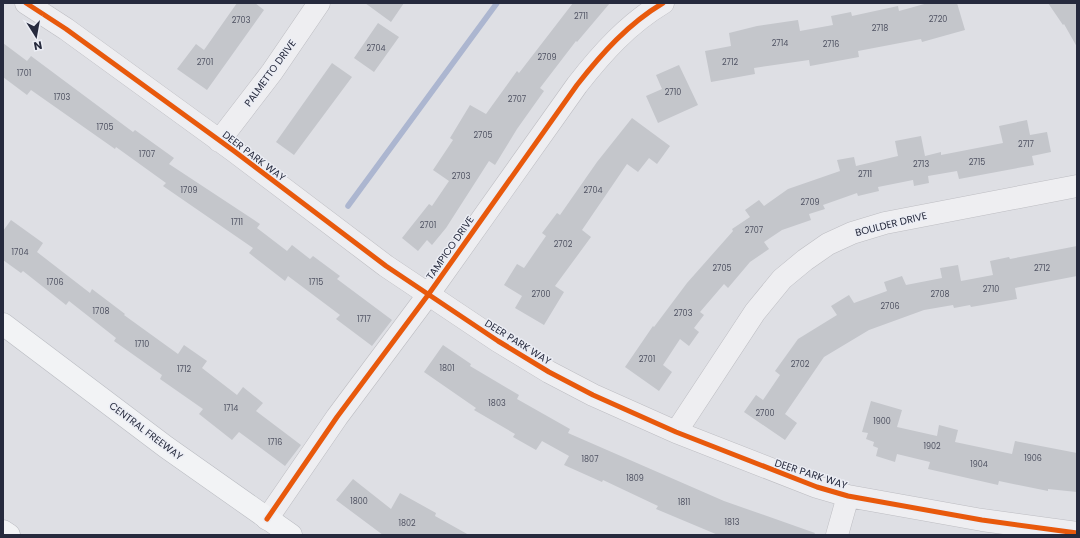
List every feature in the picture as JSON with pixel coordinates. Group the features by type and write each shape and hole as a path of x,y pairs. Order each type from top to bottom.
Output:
{"main road":[{"name":"CENTRAL FREEWAY","path":"3,324 166,447 290,535"},
{"path":"3,531 9,535"}],"street":[{"name":"DEER PARK WAY","path":"26,3 66,29 219,141 344,236 428,295 549,372 599,398 676,432 817,488 848,496 982,520 1077,533"},
{"name":"PALMETTO DRIVE","path":"219,141 272,72 319,3"},
{"name":"TAMPICO DRIVE","path":"267,519 337,417 428,295 577,85 601,54 622,33 647,13 663,3"},
{"name":"BOULDER DRIVE","path":"676,432 755,312 782,279 828,244 852,233 885,223 1077,186"},
{"path":"837,535 848,496"}],"building":[{"path":"237,3 255,3 264,10 207,90 177,69 196,44 204,50"},
{"path":"365,3 404,3 391,22"},
{"path":"573,3 610,3 577,42 576,41 540,88 544,91 517,129 495,165 489,161 446,228 432,245 427,240 418,251 402,238 429,204 432,206 449,181 433,170 453,140 450,138 470,105 486,114 517,71 519,73"},
{"path":"928,3 957,3 965,30 922,42 921,39 858,51 859,57 810,66 809,60 754,68 755,74 711,82 705,51 731,46 729,33 757,26 798,20 800,31 833,25 831,16 851,12 852,16 898,6 899,11"},
{"path":"1048,3 1077,3 1077,47 1064,24 1063,25"},
{"path":"378,23 399,37 374,72 354,58"},
{"path":"3,43 27,61 31,56 133,132 135,130 174,158 169,164 260,224 257,228 287,251 292,245 310,259 313,256 340,276 337,279 392,320 372,346 336,319 340,315 288,276 285,281 249,253 253,248 163,186 166,183 116,147 115,149 31,90 27,95 3,77"},
{"path":"332,63 352,77 294,155 276,142"},
{"path":"679,65 698,105 658,123 646,96 662,89 656,75"},
{"path":"632,118 670,146 657,164 649,158 638,172 627,164 582,230 591,237 555,286 564,292 544,325 515,308 522,296 504,285 517,264 524,268 546,236 542,233 557,213 560,215 597,162"},
{"path":"1027,120 1030,135 1047,132 1051,152 1032,156 1034,165 959,179 957,171 928,176 929,183 914,186 913,180 878,187 879,191 858,196 857,193 823,205 825,209 809,214 811,220 782,230 764,242 769,249 750,262 728,288 724,284 700,312 704,315 694,328 699,332 689,346 680,339 663,365 672,372 659,391 625,367 653,326 654,327 687,283 733,231 732,229 750,217 745,210 759,200 764,206 788,189 840,171 837,160 854,157 856,166 898,156 895,141 921,136 925,156 941,152 941,155 1003,143 999,126"},
{"path":"11,220 43,243 37,252 90,293 92,289 125,314 124,315 178,354 184,345 207,361 202,368 237,395 243,387 263,403 256,411 301,445 285,466 239,432 232,440 199,414 203,409 160,379 162,375 114,341 116,338 69,301 66,305 23,271 21,273 3,260 3,231"},
{"path":"1077,246 1077,276 1015,288 1017,299 971,307 970,305 954,308 953,305 924,310 869,330 824,357 785,414 797,423 785,440 744,412 756,395 763,400 780,375 775,371 798,339 837,315 831,306 849,295 854,303 887,291 884,282 902,276 906,285 942,278 940,268 958,265 961,281 993,275 990,261 1009,257 1010,259"},
{"path":"443,345 471,364 470,366 519,395 517,399 570,429 568,433 724,501 815,533 814,535 718,535 656,509 658,506 603,480 602,482 564,465 569,456 542,441 536,450 513,437 515,434 474,410 476,408 424,372"},
{"path":"871,401 902,410 897,427 937,436 939,425 958,430 955,442 1012,454 1015,441 1077,453 1077,492 1048,489 1048,491 999,481 998,485 928,469 930,462 897,454 895,462 876,456 878,448 873,446 874,442 866,439 868,433 862,432"},
{"path":"353,479 391,509 400,493 436,513 435,516 469,535 383,535 336,500"}],"waterway":[{"path":"348,206 497,3"}],"cycle path":[{"path":"26,3 66,29 234,151 386,266 498,341 549,372 593,395 676,432 817,487 848,496 982,520 1077,533"},
{"path":"267,519 337,417 428,295 577,85 616,40 638,20 663,3"}]}
